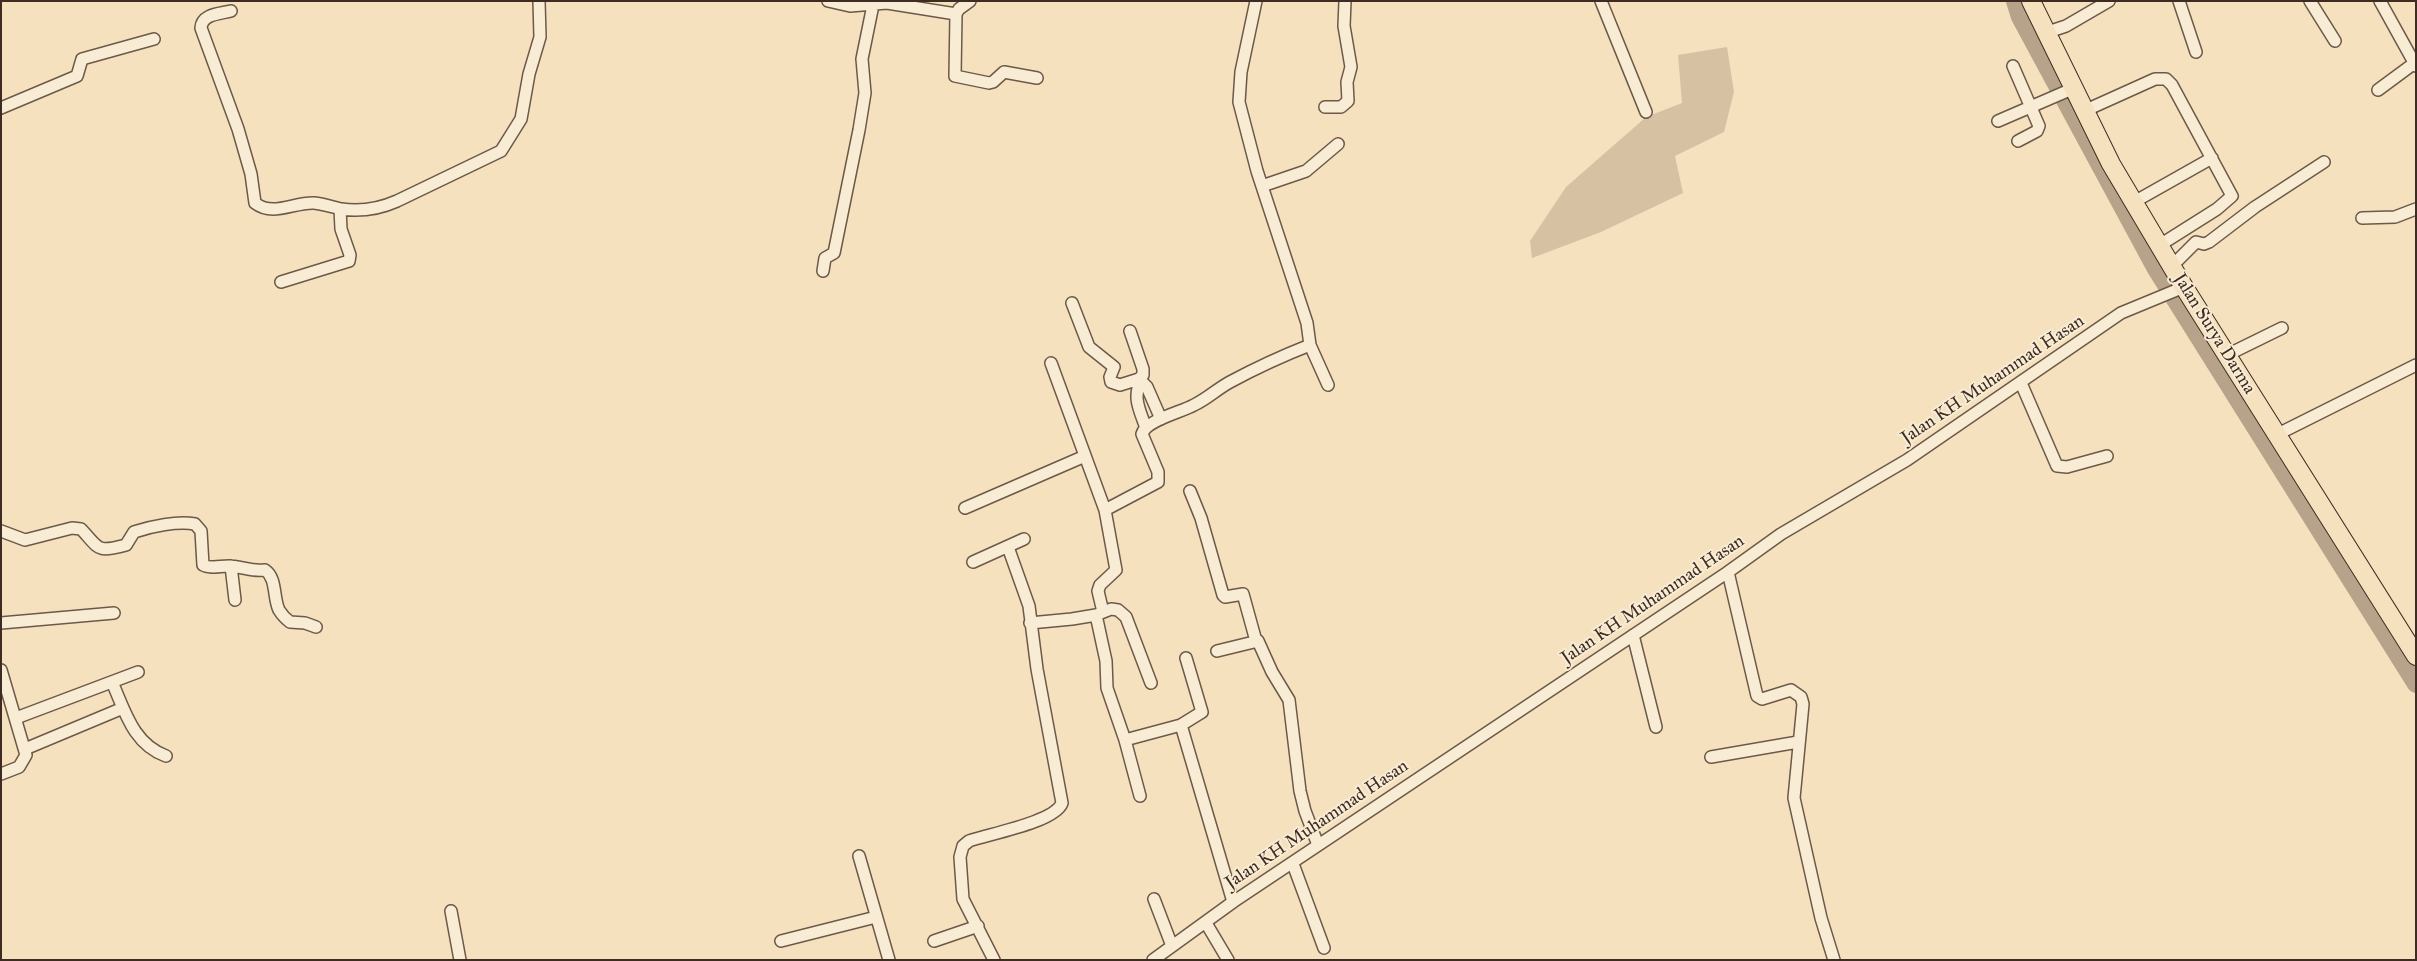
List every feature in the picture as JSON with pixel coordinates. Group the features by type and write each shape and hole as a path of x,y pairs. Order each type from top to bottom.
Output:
{"main road":[{"name":"Jalan Surya Darma","path":"2031,1 2067,91 2084,111 2111,164 2172,266 2180,289 2227,355 2278,434 2416,656"}],"street":[{"path":"231,11 206,17 202,22 201,28 238,129 250,174 255,203 271,209 283,209 313,203 366,210 384,207 434,185 501,151 521,119 529,74 540,36 539,1"},
{"path":"828,1 850,6 887,3 956,14"},
{"path":"970,1 959,9 956,14 955,76 989,83 1004,72 1037,78"},
{"path":"1256,1 1238,89 1243,123 1307,323 1310,345 1328,385"},
{"path":"1325,107 1341,107 1348,101 1347,82 1351,67 1344,26 1344,1"},
{"path":"1601,1 1646,112"},
{"path":"2045,33 2066,26 2109,1"},
{"path":"2178,1 2196,52"},
{"path":"2310,1 2335,41"},
{"path":"2378,90 2415,63 2380,1"},
{"path":"823,271 826,256 834,253 858,139 865,93 862,58 873,5"},
{"path":"1,108 77,76 82,59 154,39"},
{"path":"2013,66 2039,129 2018,141"},
{"path":"2084,111 2155,80 2166,79 2172,85 2231,192 2230,199 2160,245"},
{"path":"1998,121 2067,91"},
{"path":"1262,186 1306,171 1338,144"},
{"path":"2134,202 2212,158"},
{"path":"2172,266 2196,242 2204,244 2209,242 2255,207 2324,162"},
{"path":"281,282 349,261 350,255 341,229 340,208"},
{"path":"2362,218 2395,217 2416,209"},
{"name":"Jalan KH Muhammad Hasan","path":"1153,960 1233,902 1293,864 1318,845 1728,572 1781,534 1907,460 2121,313 2153,302 2180,289"},
{"path":"1072,303 1089,347 1114,367 1110,377 1111,382 1120,385 1140,380"},
{"path":"2227,355 2282,328"},
{"path":"1130,331 1143,369 1143,375 1136,390 1136,397 1146,428"},
{"path":"1105,510 1158,482 1158,472 1142,434 1146,428 1161,419 1195,405 1227,383 1275,359 1310,345"},
{"path":"1051,363 1105,510 1116,570 1100,585 1098,591 1099,614 1109,695 1126,740 1140,796"},
{"path":"2278,434 2416,365"},
{"path":"1140,380 1147,387 1161,419"},
{"path":"2021,383 2057,466 2067,467 2107,456"},
{"path":"965,508 1086,456"},
{"path":"1190,491 1201,518 1222,595 1225,597 1243,594 1256,641 1259,643 1272,672 1288,697 1304,811 1318,845"},
{"path":"1,531 25,540 72,528 81,529 95,546 104,549 126,545 134,532 142,529 188,523 195,524 200,531 201,560 203,565 207,567 231,566 253,571 268,571 278,609 282,614 290,622 305,623 316,627"},
{"path":"973,562 1024,539"},
{"path":"994,960 963,900 960,857 963,846 969,840 1031,823 1054,814 1060,809 1062,803 1028,606 1021,579 1008,547"},
{"path":"231,566 235,600"},
{"path":"1728,572 1757,696 1762,699 1791,690 1801,697 1803,704 1794,798 1821,918 1834,960"},
{"path":"1030,623 1099,614 1111,609 1118,610 1126,617 1151,683"},
{"path":"1,623 114,613"},
{"path":"1634,635 1656,727"},
{"path":"1217,652 1256,641"},
{"path":"1126,740 1181,725 1202,712 1186,658"},
{"path":"1,670 26,755 23,763 1,774"},
{"path":"16,718 138,672"},
{"path":"112,682 135,733 155,752 166,756"},
{"path":"24,749 123,708"},
{"path":"1181,725 1233,902"},
{"path":"1710,757 1798,742"},
{"path":"859,856 889,960"},
{"path":"1293,864 1324,948"},
{"path":"1154,899 1172,946"},
{"path":"451,911 460,960"},
{"path":"781,941 876,916"},
{"path":"1206,923 1228,960"},
{"path":"934,941 978,926"}],"shaded area":[{"path":"1727,47 1734,92 1724,132 1675,156 1683,193 1601,232 1532,258 1530,241 1566,187 1646,117 1682,103 1678,55"}],"waterway":[{"path":"2015,1 2020,17 2156,269 2416,684"}]}
